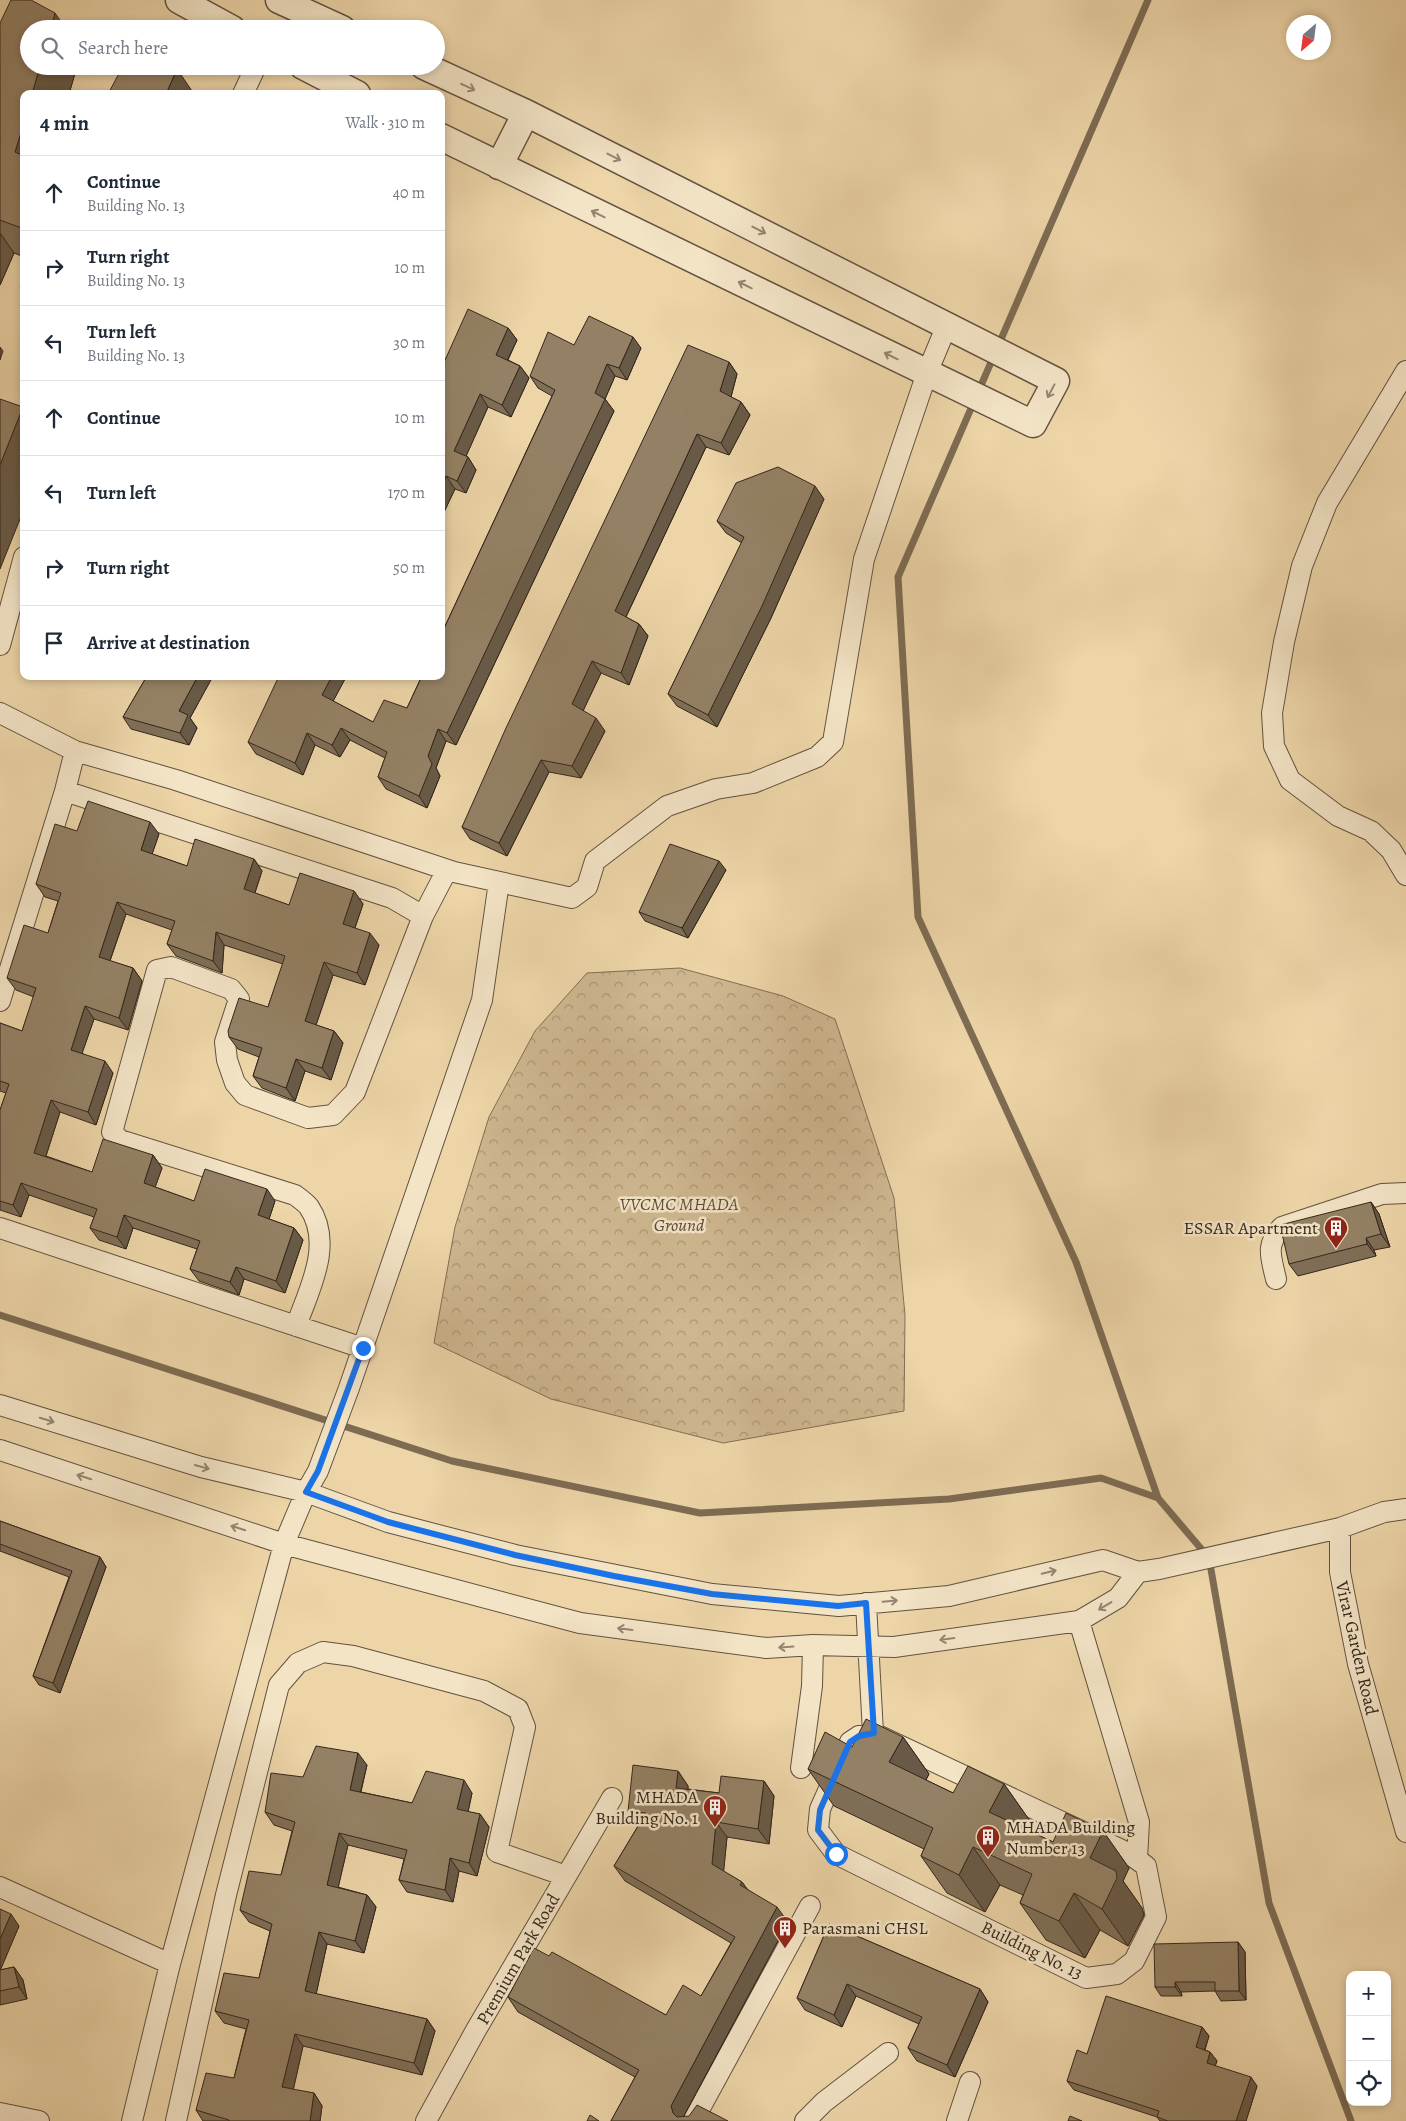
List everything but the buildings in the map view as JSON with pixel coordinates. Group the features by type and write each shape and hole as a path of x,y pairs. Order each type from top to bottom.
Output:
{"street":[{"path":"179,0 216,20"},
{"path":"280,0 323,20"},
{"path":"245,90 252,75"},
{"path":"320,75 349,90"},
{"path":"444,75 526,113 1056,381 1033,424 445,139"},
{"path":"499,166 526,113"},
{"path":"0,713 75,751 176,780 448,870 572,898 587,887 595,861 667,806 716,789 753,783 817,758 833,742 864,559 927,373 946,324"},
{"path":"1406,371 1327,503 1309,548 1302,566 1284,642 1272,713 1274,746 1290,780 1338,816 1371,831 1392,850 1406,875"},
{"path":"0,645 20,572"},
{"path":"0,1001 65,791 75,751"},
{"path":"65,791 392,898 423,916"},
{"path":"296,1326 317,1268 320,1249 317,1228 309,1207 294,1194 120,1140 112,1132 157,970 171,967 231,989 239,999 225,1042 227,1060 235,1083 245,1095 308,1118 333,1115 355,1092 423,916 448,870"},
{"path":"132,2121 170,1964 284,1544 306,1492 318,1471 349,1388 482,1000 499,882"},
{"path":"1276,1279 1270,1250 1273,1236 1282,1228 1382,1194 1406,1193"},
{"path":"0,1228 363,1348"},
{"path":"0,1405 201,1467 306,1492 388,1522 515,1555 712,1594 838,1606 949,1596 1103,1560 1138,1572 1159,1569 1340,1528 1384,1512 1406,1509"},
{"path":"0,1450 284,1544 580,1623 766,1648 813,1645 894,1647 1080,1621 1118,1598 1138,1572"},
{"name":"Virar Garden Road","path":"1340,1528 1340,1572 1358,1664 1406,1832"},
{"path":"866,1603 874,1733 1128,1853 1137,1859"},
{"path":"1080,1621 1139,1822 1137,1859"},
{"path":"801,1768 812,1686 813,1645"},
{"path":"176,2121 226,1895 279,1685 298,1662 323,1652 353,1656 484,1691 518,1709 525,1727 497,1852 566,1876"},
{"name":"Building No. 13","path":"874,1733 859,1736 850,1742 820,1810 818,1830 836,1854 1086,1978 1117,1974 1134,1961 1156,1917 1146,1866 1137,1859"},
{"name":"Premium Park Road","path":"426,2121 476,2030 612,1798"},
{"path":"0,1887 170,1964"},
{"path":"693,2121 810,1906"},
{"path":"805,2121 824,2102 888,2053"},
{"path":"957,2121 970,2082"},
{"path":"0,2113 38,2121"}],"green space":[{"name":"VVCMC MHADA Ground","path":"680,968 783,996 835,1019 894,1198 905,1315 904,1411 723,1443 551,1399 434,1343 455,1227 489,1117 535,1031 587,973"}],"waterway":[{"path":"1148,0 898,577 918,917 1076,1262 1158,1498"},
{"path":"0,1315 452,1461 700,1513 949,1499 1101,1478 1158,1498 1209,1558 1269,1903 1351,2121"}],"place":[{"name":"ESSAR Apartment","path":"1336,1249"},
{"name":"MHADA Building No. 1","path":"715,1828"},
{"name":"MHADA Building Number 13","path":"988,1858"},
{"name":"Parasmani CHSL","path":"785,1949"}],"route":[{"path":"363,1348 318,1471 306,1492 388,1522 515,1555 614,1576 712,1594 838,1606 866,1603 874,1733 859,1736 850,1742 820,1810 818,1830 836,1854"}]}
